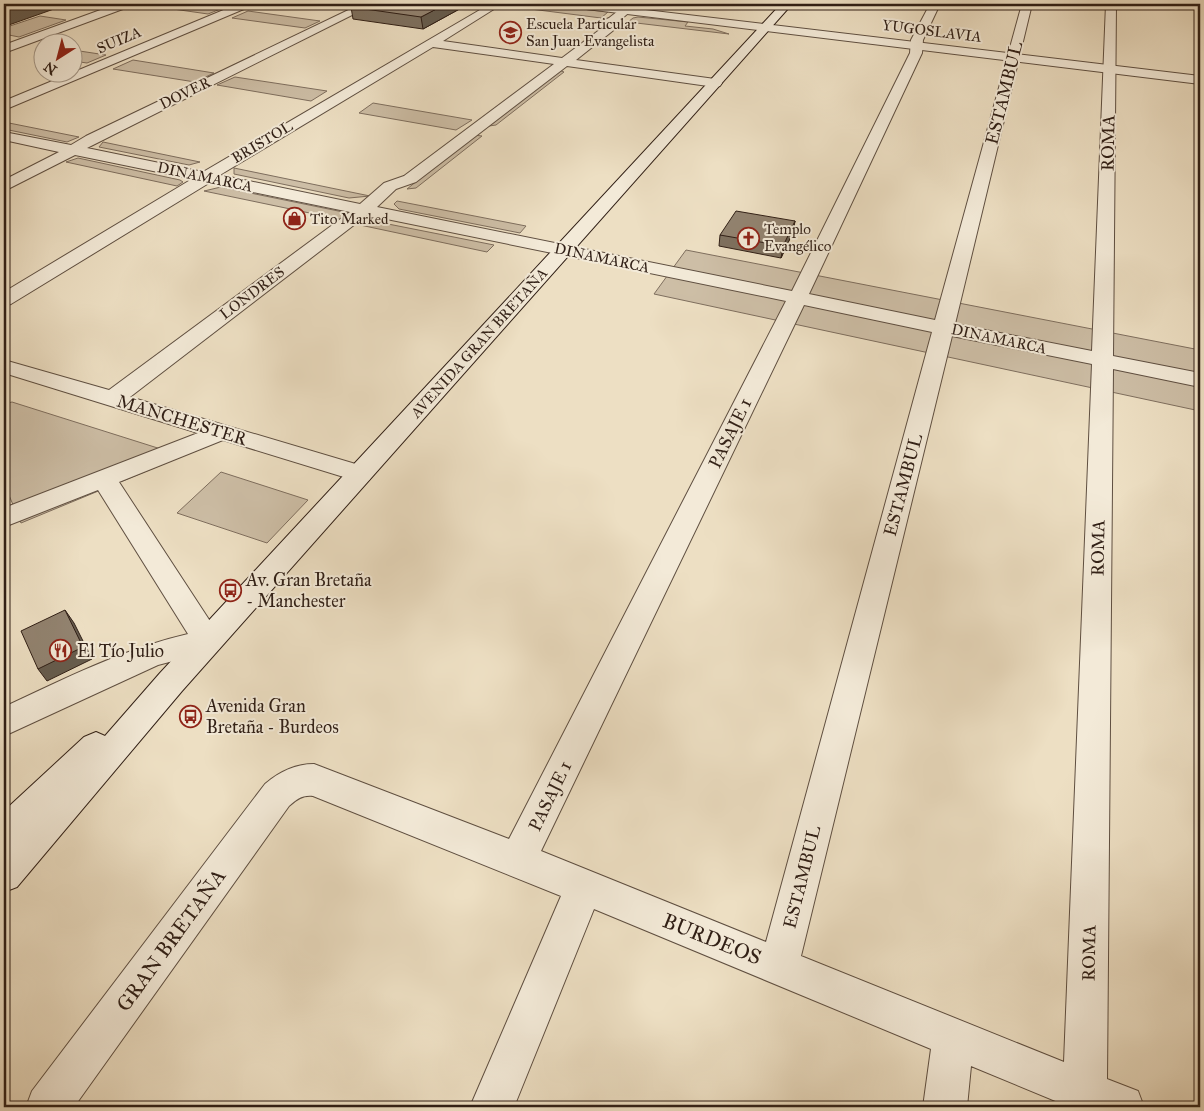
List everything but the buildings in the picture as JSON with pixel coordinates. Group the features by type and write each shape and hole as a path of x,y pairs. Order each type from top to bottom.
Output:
{"street":[{"path":"4,49 127,4"},
{"name":"SUIZA","path":"4,106 247,4"},
{"name":"DOVER","path":"4,186 74,150 91,139 368,4"},
{"name":"BRISTOL","path":"4,300 497,4"},
{"name":"YUGOSLAVIA","path":"570,4 629,7 765,28 1200,80"},
{"name":"AVENIDA GRAN BRETAÑA","path":"4,874 118,746 170,682 787,4"},
{"name":"PASAJE 1","path":"518,860 798,298 914,57 917,40 935,4"},
{"name":"ESTAMBUL","path":"779,966 1027,4"},
{"name":"ROMA","path":"1085,1092 1111,4"},
{"name":"LONDRES","path":"390,186 393,178 551,60 600,25 614,20 629,7"},
{"name":"LONDRES","path":"112,399 364,209 390,186 410,179 566,62 611,27 614,20"},
{"path":"431,43 715,83"},
{"name":"DINAMARCA","path":"4,136 1200,380"},
{"name":"MANCHESTER","path":"10,372 112,399 360,474"},
{"path":"4,518 222,432"},
{"path":"4,722 111,671 153,654 208,641 104,478"},
{"name":"AVENIDA GRAN BRETAÑA","path":"4,835 116,728 170,682"},
{"name":"BURDEOS","path":"300,779 314,780 518,860 1122,1107"},
{"name":"GRAN BRETAÑA","path":"48,1107 276,795 300,779"},
{"path":"492,1107 584,887"},
{"path":"945,1107 953,1038"}],"shaded area":[{"path":"138,4 193,4 223,8 208,14"},
{"path":"521,4 539,4 608,12 601,18 515,7"},
{"path":"248,11 320,21 305,28 232,18"},
{"path":"40,16 66,20 19,37 4,34 4,28"},
{"path":"638,17 688,22 685,26 713,29 729,34 628,22"},
{"path":"82,51 106,55 87,63 82,62"},
{"path":"133,60 214,73 195,82 113,69"},
{"path":"559,70 564,72 496,125 489,126"},
{"path":"235,77 327,91 311,101 217,85"},
{"path":"373,103 472,120 456,130 359,113"},
{"path":"4,122 79,137 67,142 4,129"},
{"path":"474,135 482,136 416,188 407,189"},
{"path":"103,142 200,162 189,165 99,147"},
{"path":"78,158 183,182 177,186 66,162"},
{"path":"234,168 370,196 349,198 234,174"},
{"path":"221,187 348,213 348,221 204,191"},
{"path":"397,201 526,226 520,233 399,209 394,204"},
{"path":"368,220 494,245 487,252 360,225"},
{"path":"686,250 1200,350 1200,411 654,294"},
{"path":"12,402 183,456 21,523 4,484 4,404"},
{"path":"221,472 308,500 267,543 177,513"}],"place":[{"name":"Escuela Particular San Juan Evangelista","path":"510,33"},
{"name":"Tito Marked","path":"294,219"},
{"name":"Templo Evangélico","path":"748,238"},
{"name":"Av. Gran Bretaña - Manchester","path":"230,590"},
{"name":"El Tío Julio","path":"61,651"},
{"name":"Avenida Gran Bretaña - Burdeos","path":"190,716"}]}
